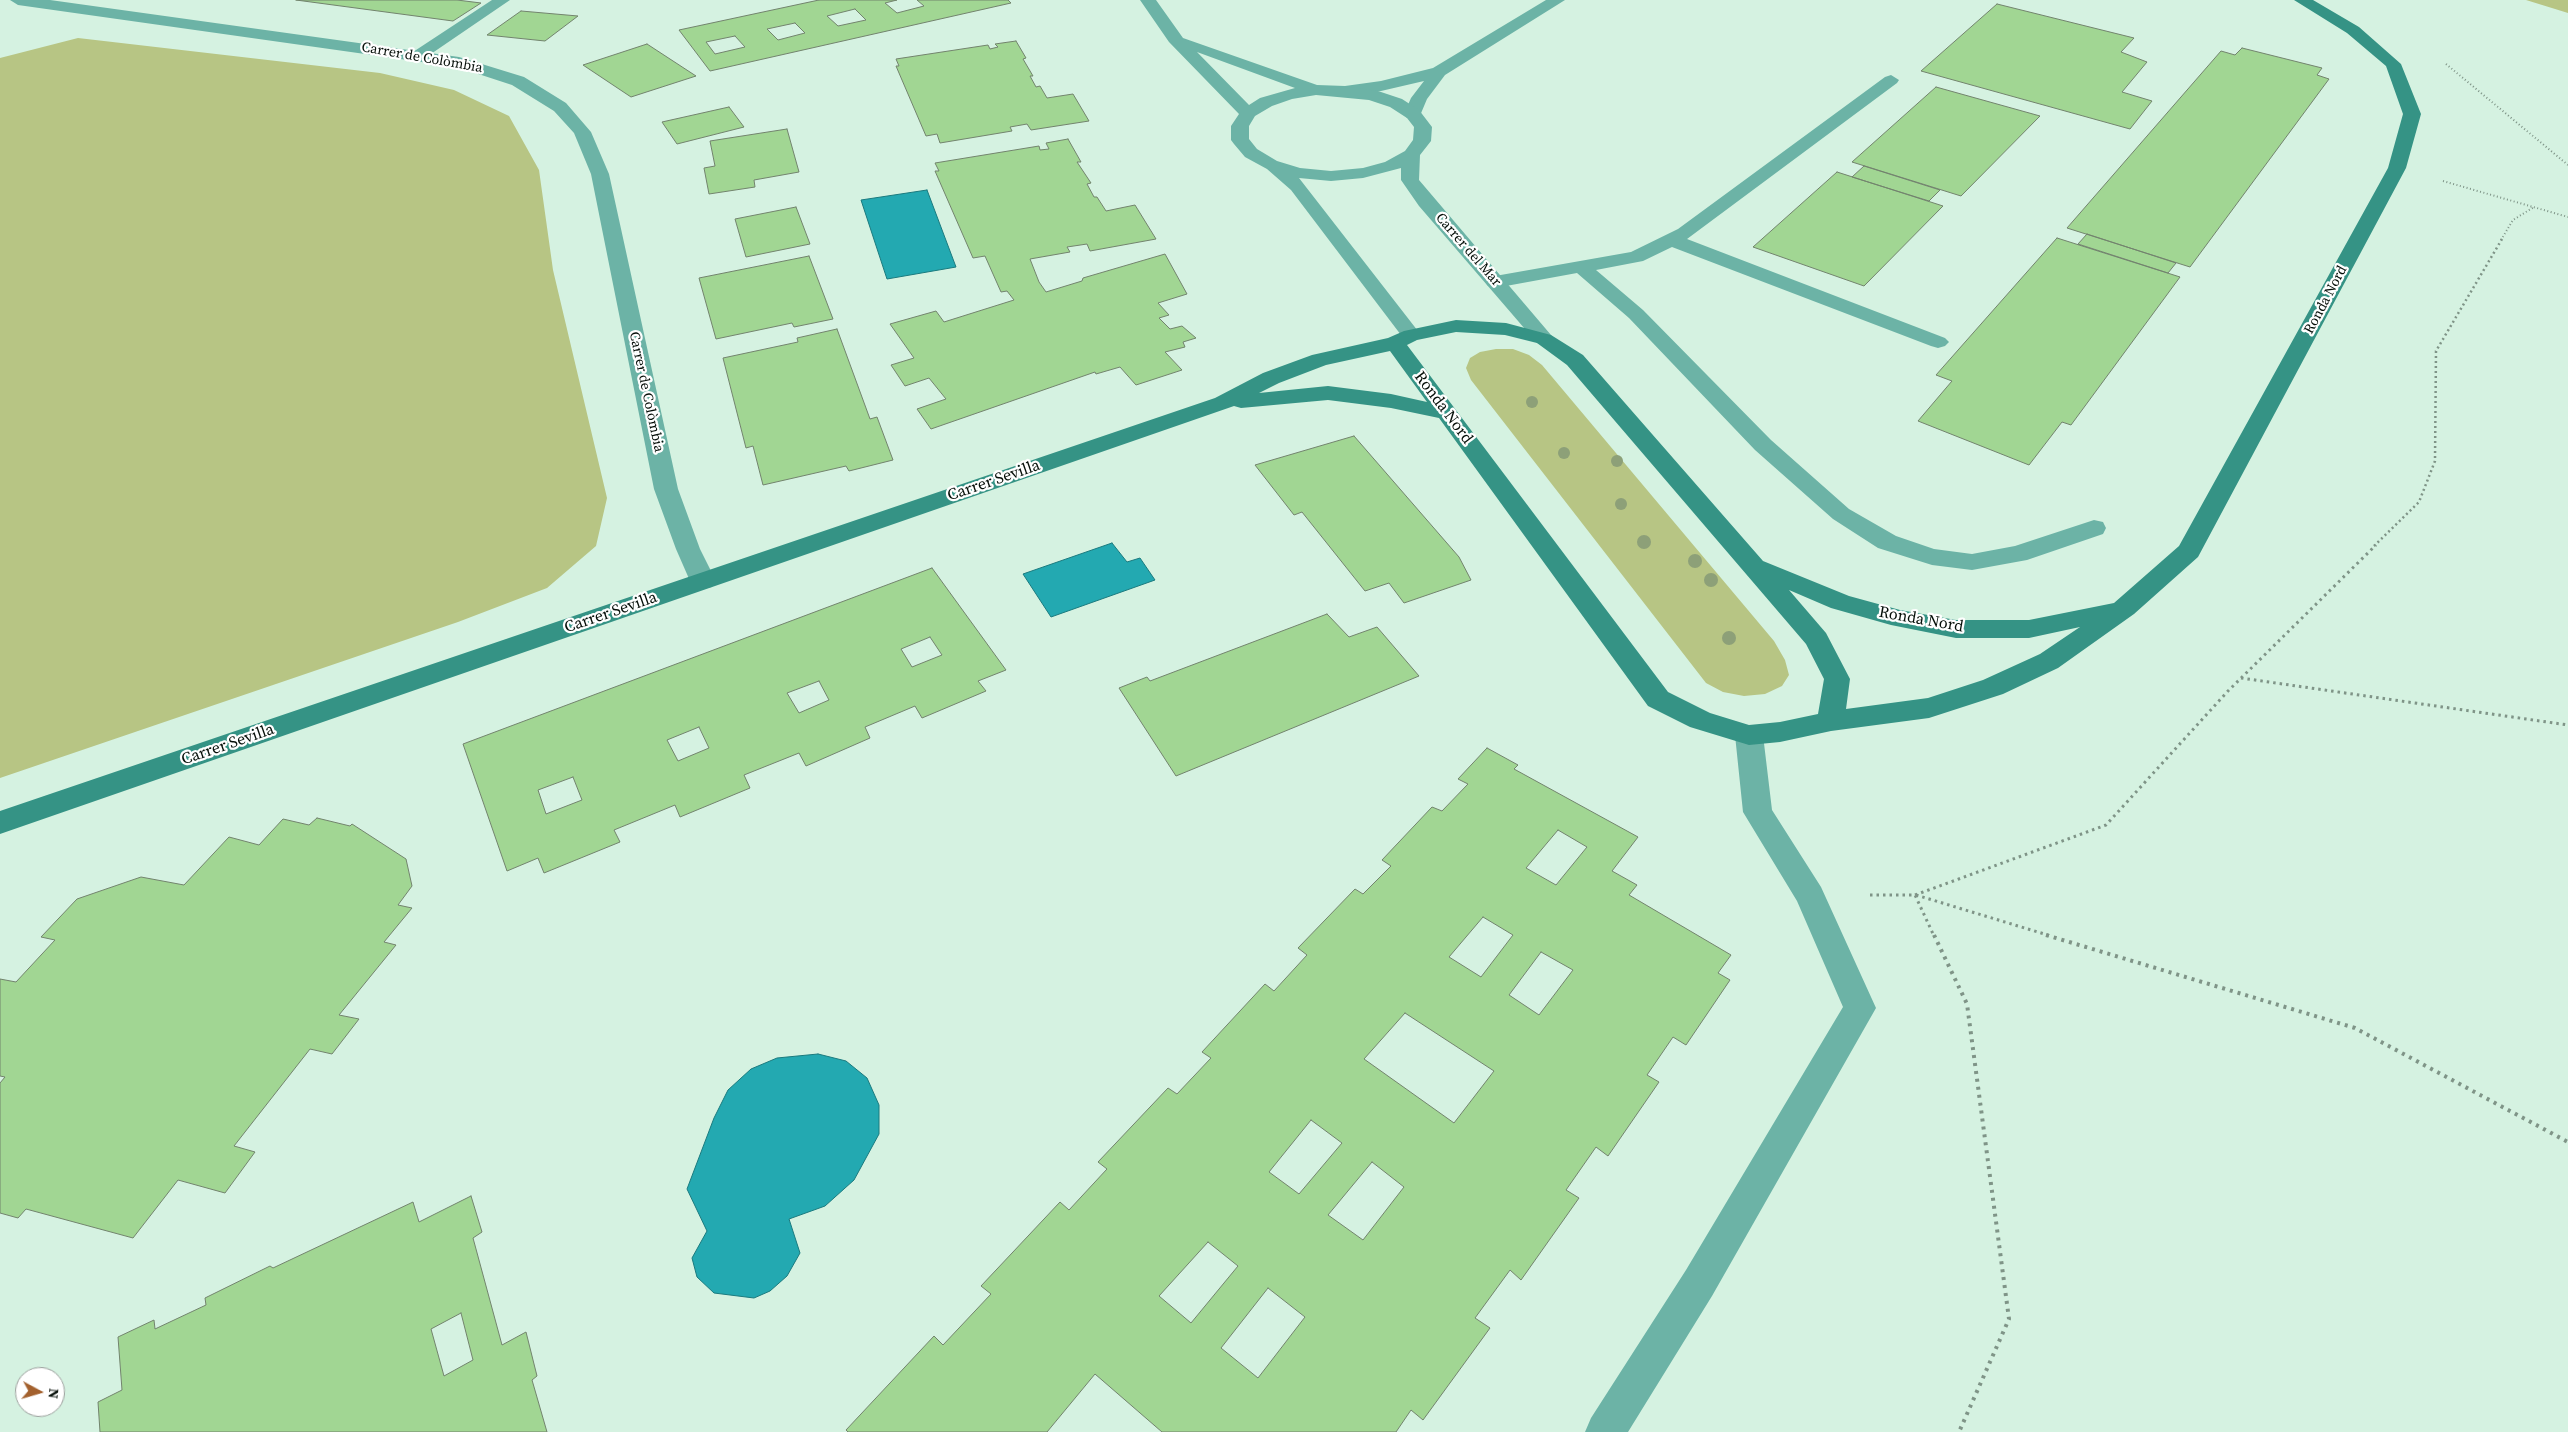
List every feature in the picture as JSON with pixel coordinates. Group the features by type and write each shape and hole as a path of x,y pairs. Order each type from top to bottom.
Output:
{"main road":[{"name":"Ronda Nord","path":"1831,721 1837,679 1817,639 1575,360 1544,339 1506,329 1456,326 1403,339 1448,413 1658,699 1700,720 1749,735 1780,732 1831,721 1929,708 1993,687 2049,661 2125,608 2189,551 2397,168 2412,114 2393,64 2353,30 2302,0"},
{"name":"Carrer Sevilla","path":"0,823 1222,403 1271,378 1320,360 1403,339"},
{"name":"Carrer Sevilla","path":"1222,403 1286,395 1328,393 1390,401 1448,413"},
{"name":"Ronda Nord","path":"1753,566 1840,602 1900,619 1956,629 2030,629 2125,608"}],"street":[{"name":"Carrer de Colòmbia","path":"18,0 419,55 482,68 518,81 560,107 582,132 600,174 666,489 688,549 703,581"},
{"path":"419,55 502,0"},
{"path":"1148,0 1175,39 1248,112"},
{"path":"1403,339 1344,250 1297,186 1271,165 1251,153 1240,140 1240,126 1248,112 1266,102 1289,94 1316,90 1345,90 1381,86 1439,72 1557,0"},
{"path":"1175,39 1316,90"},
{"path":"1414,114 1420,98 1439,72"},
{"path":"1495,282 1636,258 1685,233 1891,80"},
{"path":"1271,165 1299,173 1339,175 1362,173 1391,166 1411,155 1422,141 1423,127 1414,114 1396,103 1372,95 1345,90"},
{"name":"Carrer del Mar","path":"1411,155 1410,180 1544,339"},
{"path":"1671,240 1938,342"},
{"path":"1582,268 1636,314 1763,445 1841,514 1887,542 1932,558 1972,562 2018,554 2094,528"},
{"path":"1604,1432 1699,1283 1860,1008 1810,896 1758,812 1749,735"}],"path":[{"path":"2440,59 2568,165"},
{"path":"2397,168 2568,217"},
{"path":"1915,895 2106,825 2241,678 2419,502 2435,461 2436,350 2513,220 2534,207"},
{"path":"2241,678 2568,725"},
{"path":"1915,895 1967,1004 2009,1319 1959,1432"},
{"path":"1810,896 1915,895 2355,1028 2568,1142"}],"green space":[{"path":"2526,0 2568,0 2568,13"},
{"path":"78,38 380,73 454,90 509,116 539,170 553,270 607,498 596,546 547,588 458,622 0,778 0,58"},
{"path":"1496,349 1513,349 1529,355 1542,365 1774,641 1785,660 1789,675 1782,686 1765,694 1744,696 1723,692 1706,683 1471,380 1466,368 1470,358 1480,352"}],"water":[{"path":"927,190 956,267 887,279 861,200"},
{"path":"1112,543 1127,562 1140,558 1155,580 1051,617 1023,574"},
{"path":"818,1054 846,1061 867,1078 879,1105 879,1134 854,1180 825,1206 789,1219 800,1253 787,1276 770,1291 754,1298 714,1293 697,1277 692,1258 707,1231 687,1189 714,1118 728,1090 751,1069 777,1058"}],"building":[{"path":"296,0 457,0 481,3 453,21"},
{"path":"819,0 897,0 885,3 897,13 924,6 917,0 1008,0 1011,3 710,71 679,30","holes":["855,9 866,20 838,26 827,16","795,23 805,33 778,40 767,29","735,36 745,47 715,54 706,42"]},
{"path":"1997,4 2134,38 2121,52 2147,62 2122,92 2152,101 2130,129 1921,71"},
{"path":"521,11 578,16 545,41 487,35"},
{"path":"1016,41 1026,58 1023,59 1033,76 1030,76 1036,87 1040,86 1047,98 1073,94 1089,121 1031,130 1027,124 1010,127 1012,131 940,143 937,134 926,136 896,66 899,66 896,59 988,45 990,49 998,47 995,44"},
{"path":"647,44 696,76 631,97 583,65"},
{"path":"2242,48 2322,68 2317,75 2329,79 2190,267 2067,228 2221,51 2235,55"},
{"path":"1936,87 2040,116 1961,196 1852,162"},
{"path":"729,107 744,127 677,144 662,122"},
{"path":"787,129 799,172 754,180 755,187 709,194 704,168 715,166 710,141"},
{"path":"1068,139 1081,162 1077,162 1091,183 1087,184 1094,197 1097,197 1106,211 1135,205 1156,239 1090,251 1087,244 1067,247 1070,252 1030,259 1039,282 1046,292 1082,281 1083,278 1165,254 1187,294 1158,303 1169,315 1159,318 1170,329 1182,326 1196,338 1183,342 1185,347 1165,352 1182,370 1136,385 1120,367 1096,374 1095,372 931,429 917,409 946,399 929,378 905,386 891,365 914,358 890,324 936,311 944,322 1014,300 1007,291 1001,292 985,256 973,258 935,171 939,171 935,163 1039,146 1040,150 1049,149 1046,143"},
{"path":"1864,166 1940,190 1929,201 1852,177"},
{"path":"1837,172 1943,206 1864,286 1753,247"},
{"path":"796,207 810,244 746,257 735,219"},
{"path":"2087,234 2176,263 2168,273 2078,244"},
{"path":"2057,238 2180,277 2071,425 2062,422 2029,465 1918,421 1952,381 1936,375"},
{"path":"809,256 833,319 794,327 792,323 716,339 699,278"},
{"path":"837,329 870,419 877,417 893,460 849,471 846,466 763,485 753,446 746,448 723,358 798,342 797,338"},
{"path":"1354,436 1459,557 1471,580 1404,603 1389,583 1365,591 1302,512 1294,515 1255,465"},
{"path":"932,568 1006,670 978,681 986,691 922,718 915,706 865,727 870,738 806,766 799,753 744,775 750,788 680,817 675,805 614,830 620,842 544,873 538,858 507,871 463,744","holes":["930,637 942,655 912,667 901,649","819,681 829,700 799,713 787,693","699,727 709,748 678,761 667,740","573,777 582,800 546,814 538,790"]},
{"path":"1327,614 1349,637 1377,627 1419,676 1176,776 1119,688 1147,677 1150,681"},
{"path":"1487,748 1518,765 1514,769 1638,837 1612,871 1637,885 1629,895 1731,955 1718,973 1730,980 1686,1045 1673,1037 1647,1075 1659,1082 1608,1156 1596,1147 1566,1190 1579,1198 1521,1280 1510,1270 1475,1318 1490,1328 1423,1420 1411,1410 1396,1432 1162,1432 1095,1374 1047,1432 848,1432 846,1430 934,1336 943,1345 991,1294 981,1286 1060,1202 1069,1210 1107,1169 1098,1162 1168,1088 1177,1094 1211,1058 1202,1052 1265,984 1274,991 1307,955 1298,948 1355,889 1363,894 1391,866 1382,860 1432,807 1442,811 1468,784 1458,779","holes":["1558,830 1587,847 1556,885 1526,868","1483,917 1513,935 1481,977 1449,957","1541,952 1573,970 1539,1015 1509,995","1405,1013 1494,1071 1454,1123 1364,1059","1311,1120 1342,1143 1299,1194 1269,1172","1372,1162 1404,1187 1363,1240 1328,1215","1208,1242 1238,1266 1191,1323 1159,1296","1268,1288 1305,1317 1258,1378 1221,1348"]},
{"path":"317,818 350,826 352,824 406,859 412,886 398,905 412,908 384,942 396,945 339,1015 359,1019 332,1054 310,1049 234,1146 255,1152 225,1193 178,1180 133,1238 26,1209 18,1218 0,1213 0,1083 5,1077 0,1076 0,979 16,982 55,940 41,937 77,899 141,877 184,885 229,837 259,845 283,819 309,825"},
{"path":"471,1196 482,1232 473,1238 502,1345 526,1332 537,1376 532,1380 547,1432 100,1432 98,1402 122,1390 118,1337 154,1320 155,1329 206,1305 205,1298 270,1266 273,1268 413,1202 419,1222","holes":["461,1313 473,1360 444,1376 431,1329"]}]}
